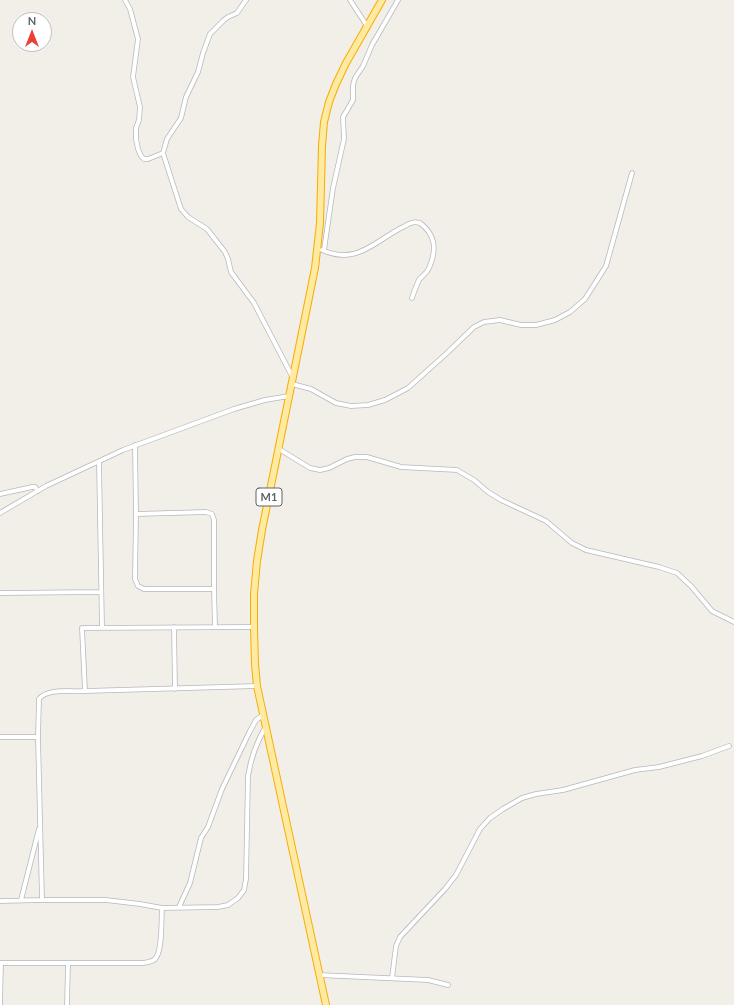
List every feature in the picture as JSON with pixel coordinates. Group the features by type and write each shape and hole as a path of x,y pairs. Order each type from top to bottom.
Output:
{"highway":[{"name":"M1","path":"326,1005 257,686 255,664 254,594 262,530 315,268 321,249 322,146 324,122 329,102 336,84 346,63 382,0"}],"street":[{"path":"125,0 130,9 138,39 133,76 140,107 140,120 136,128 138,149 144,159 148,159 163,153"},
{"path":"246,0 237,13 224,20 210,34 198,72 186,97 181,118 167,139 163,153 180,209 188,217 207,229 225,252 231,272 254,303 293,381 336,403 351,406 368,405 385,400 408,388 448,353 474,327 484,322 500,320 521,325 536,325 555,320 570,312 585,299 606,266 632,173"},
{"path":"350,0 367,26"},
{"path":"398,0 372,45 363,66 355,78 353,86 353,100 343,117 344,139 321,249 330,253 341,255 363,252 401,227 412,223 420,223 430,232 434,242 434,251 429,268 420,279 412,298"},
{"path":"0,513 38,490 135,445 234,409 265,400 289,396"},
{"path":"135,445 135,579 138,586 144,589 214,589"},
{"path":"279,449 310,468 320,470 329,468 347,459 367,456 402,467 457,470 474,480 488,492 501,500 546,521 572,543 586,550 659,567 677,573 691,586 712,611 734,622"},
{"path":"98,462 102,628"},
{"path":"0,494 32,487 35,487 38,490"},
{"path":"136,514 206,512 212,514 214,520 215,627"},
{"path":"0,593 100,592"},
{"path":"174,627 175,689"},
{"path":"84,691 82,628 254,627"},
{"path":"42,900 38,737 39,699 42,695 48,692 257,686"},
{"path":"179,908 190,883 201,838 208,827 222,789 249,732 256,720 263,715"},
{"path":"0,900 106,900 162,908 218,907 228,905 238,898 244,890 246,879 249,765 257,741 266,726"},
{"path":"0,737 38,737"},
{"path":"392,978 396,946 400,937 446,889 456,875 480,829 490,818 522,798 536,794 563,790 635,770 659,767 702,756 729,746"},
{"path":"21,900 40,823"},
{"path":"0,1005 0,963 143,963 154,960 159,949 162,908"},
{"path":"67,1005 68,963"},
{"path":"320,975 428,980 448,985"}]}
